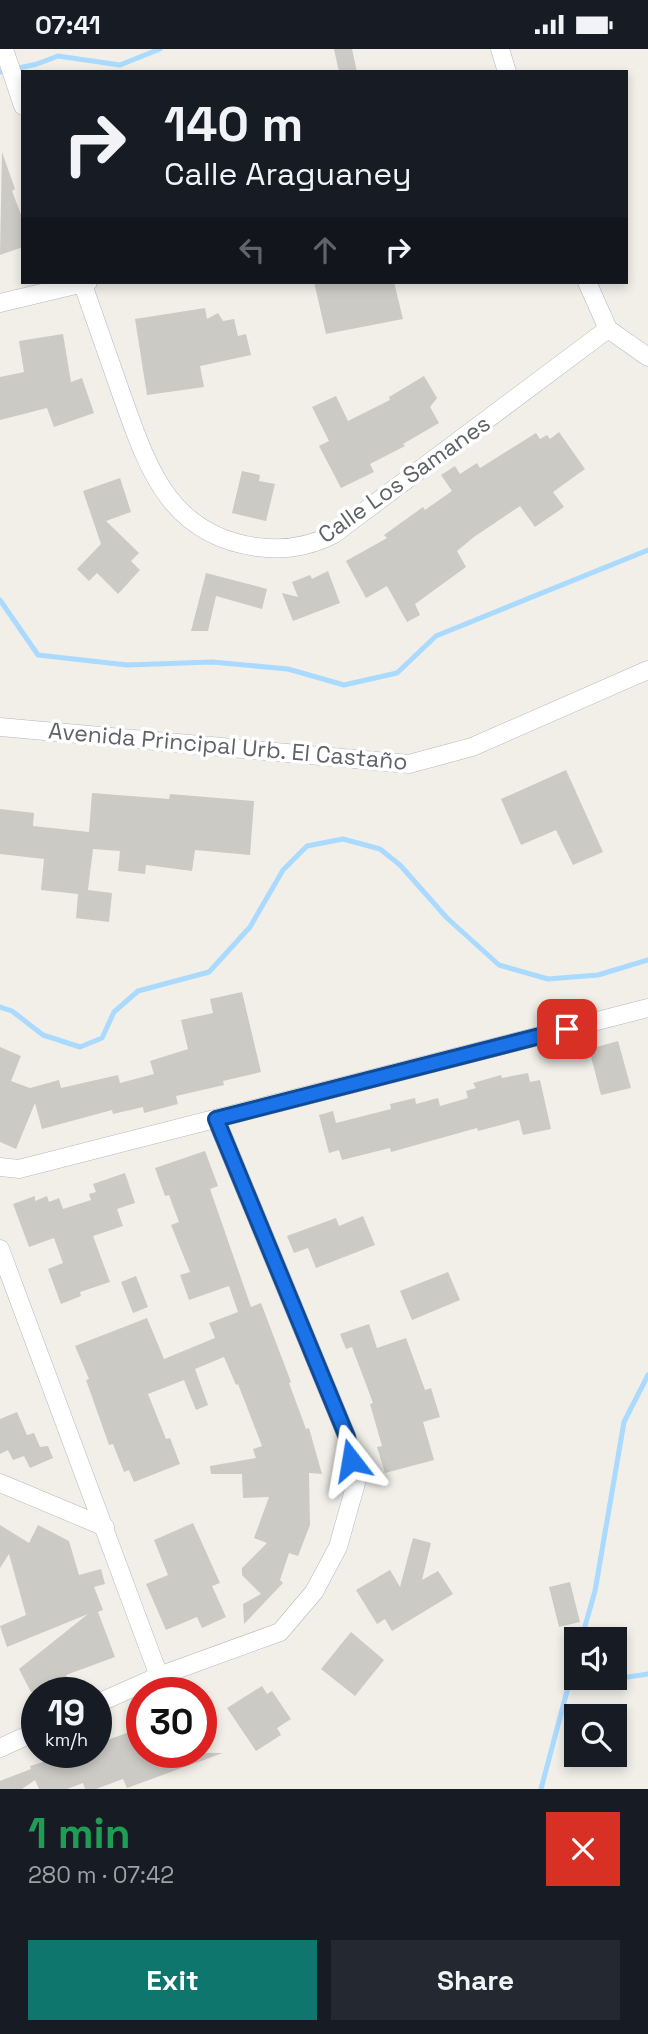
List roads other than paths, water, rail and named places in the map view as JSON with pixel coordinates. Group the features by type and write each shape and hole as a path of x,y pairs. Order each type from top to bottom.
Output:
{"street":[{"path":"4,49 21,100"},
{"path":"500,49 506,70"},
{"path":"0,303 76,284"},
{"name":"Calle Los Samanes","path":"85,284 145,460 170,499 188,518 215,536 233,543 268,549 306,546 334,534 608,329"},
{"path":"588,284 608,329 648,357"},
{"name":"Avenida Principal Urb. El Castaño","path":"0,727 409,764 472,747 648,670"},
{"path":"0,1167 19,1169 648,1008"},
{"path":"112,1697 159,1676 280,1632 314,1592 338,1547 356,1483 347,1437 216,1119"},
{"path":"0,1249 159,1676"},
{"path":"0,1483 105,1527"},
{"path":"0,1748 21,1738"}],"waterway":[{"path":"0,72 37,64 58,56 120,65 160,49"},
{"path":"0,600 38,655 127,665 212,662 288,669 344,685 397,673 436,636 648,550"},
{"path":"0,1007 12,1011 43,1035 80,1047 102,1038 114,1012 138,991 209,972 250,927 283,870 307,846 343,839 380,849 400,865 447,918 499,965 548,979 598,975 648,960"},
{"path":"585,1627 595,1591 624,1422 648,1375"},
{"path":"627,1677 648,1674"},
{"path":"541,1789 567,1690"}]}
